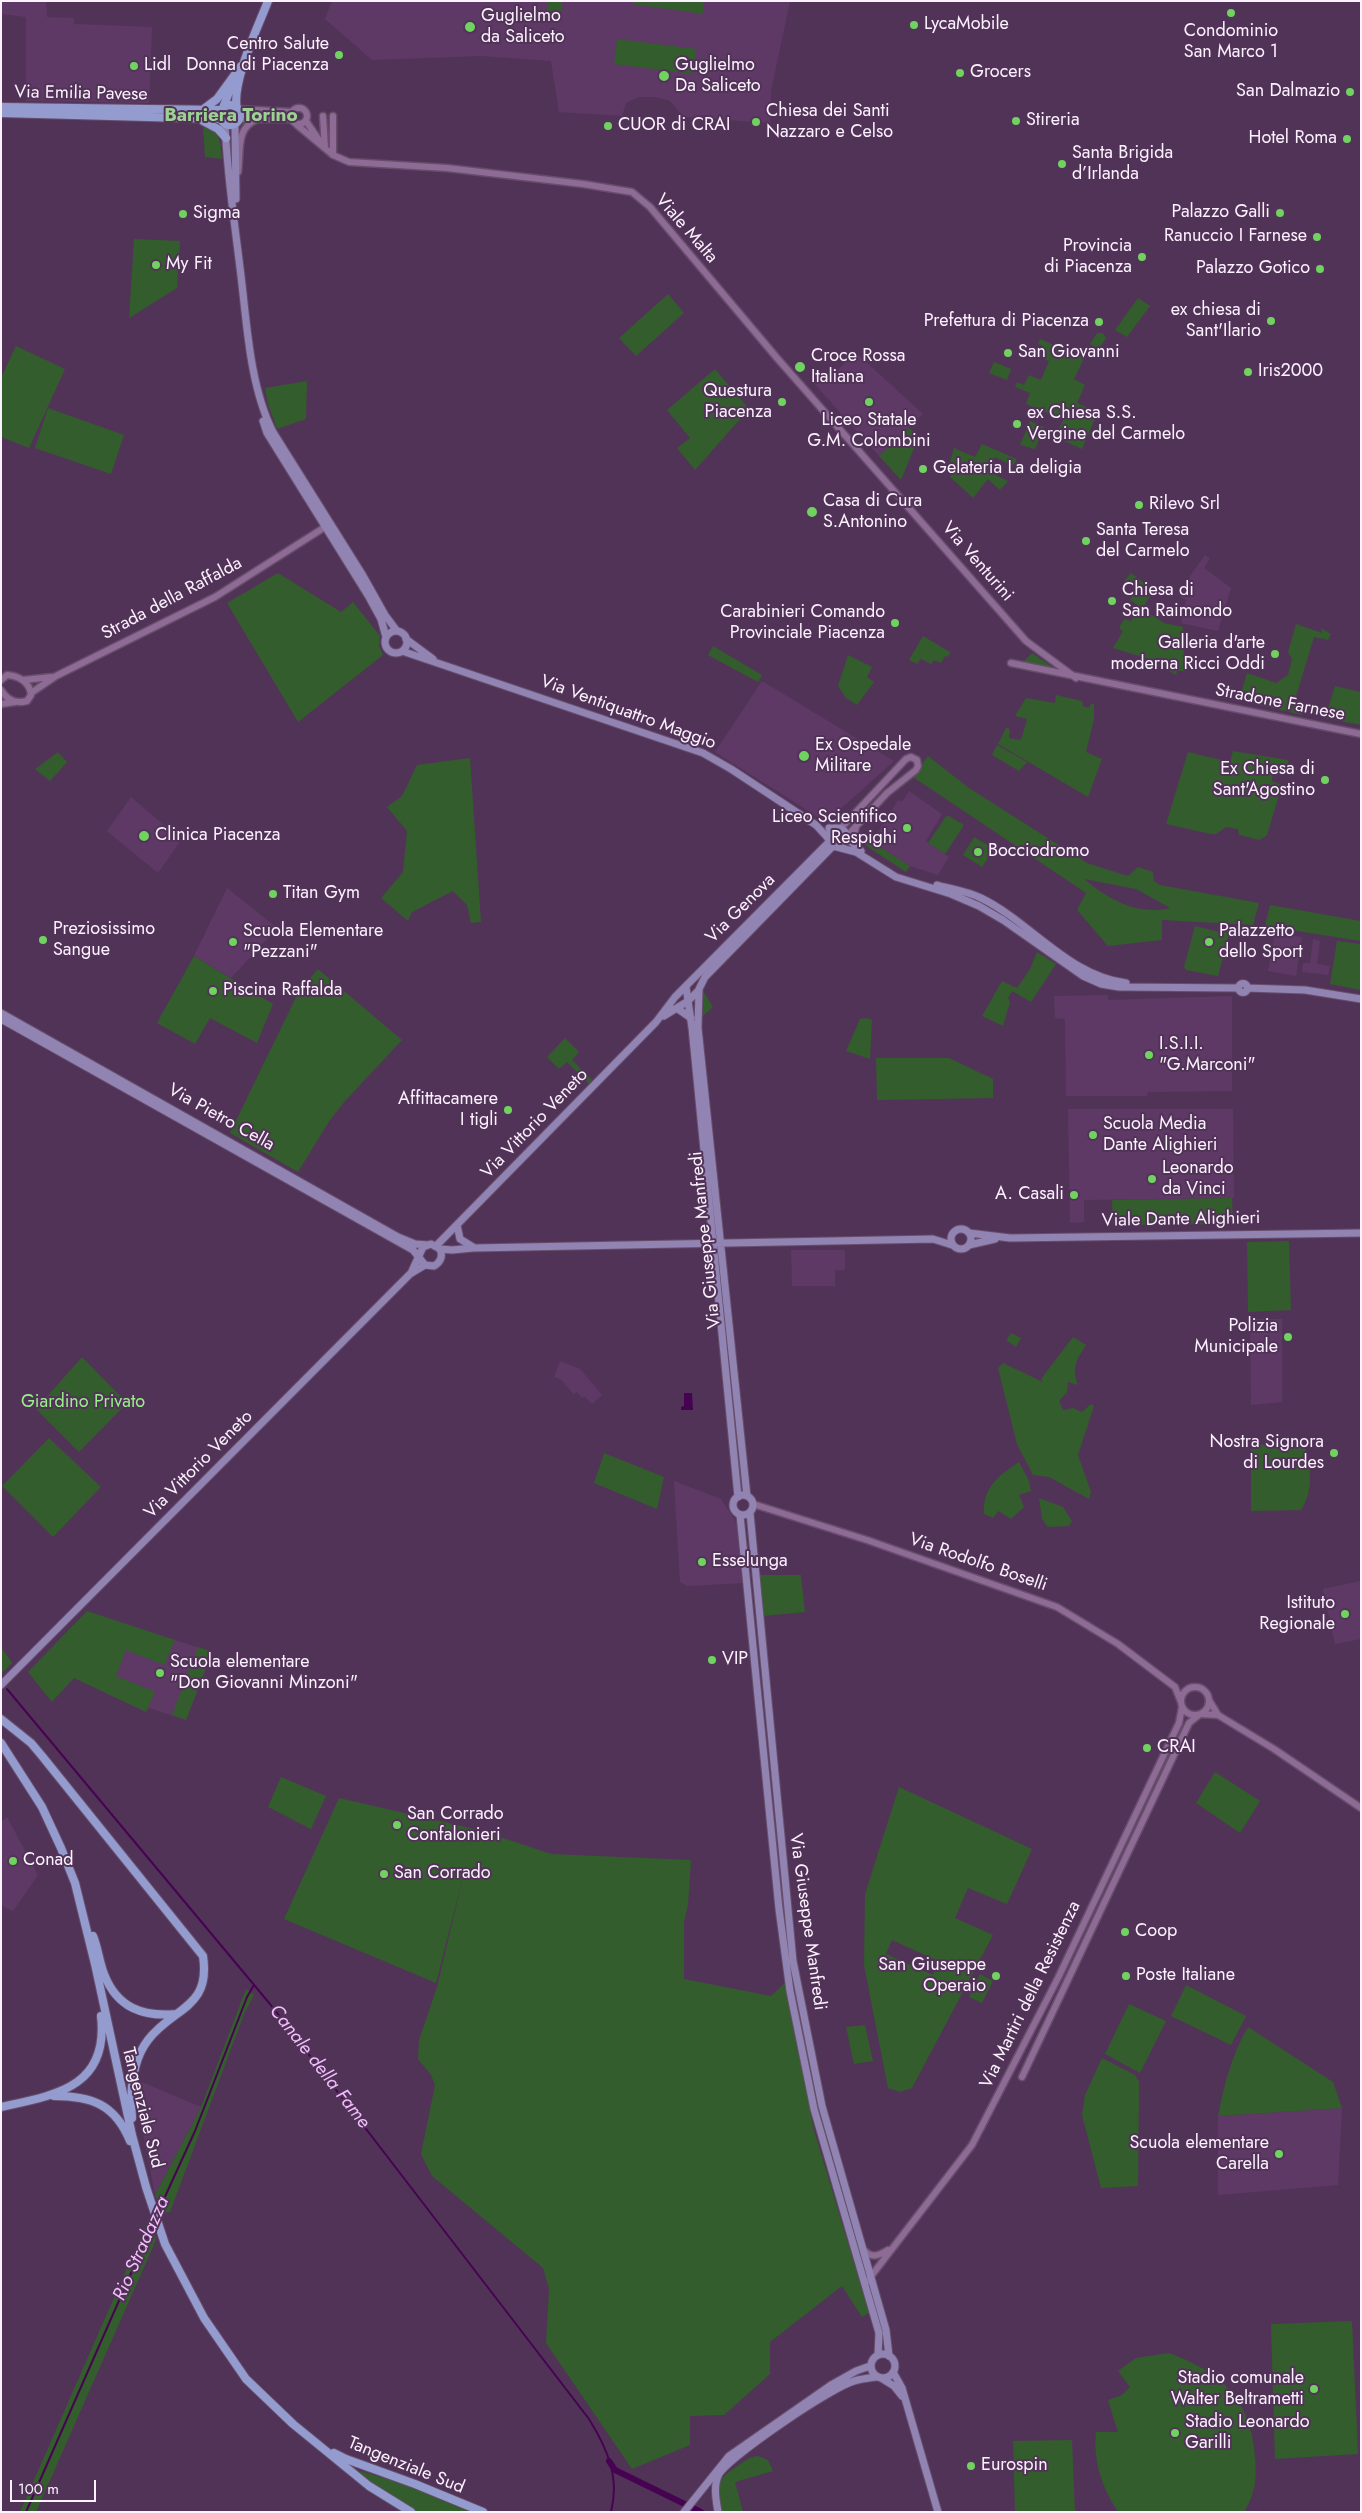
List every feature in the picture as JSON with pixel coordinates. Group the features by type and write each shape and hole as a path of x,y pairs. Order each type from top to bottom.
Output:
{"main road":[{"path":"237,121 236,94 245,60 268,1"},
{"path":"201,111 217,99 245,60"},
{"path":"223,122 222,109 237,72"},
{"name":"Via Emilia Pavese","path":"1,107 201,111 222,109 230,105 238,109"},
{"name":"Via Emilia Pavese","path":"1,113 194,118 223,122 237,121"},
{"path":"194,118 212,125 226,138"},
{"name":"Via Ventiquattro Maggio","path":"235,217 237,121"},
{"name":"Via Ventiquattro Maggio","path":"223,122 261,414 267,433 373,604 386,637 386,646 390,651 402,651 703,753 731,769 816,826 832,843"},
{"name":"Via Ventiquattro Maggio","path":"259,396 273,432 362,574 385,615 397,631 403,634 406,639 444,666"},
{"path":"325,526 330,528 356,569 362,574"},
{"path":"386,637 390,633 397,631"},
{"path":"402,651 406,646 406,639"},
{"name":"Via Ventiquattro Maggio","path":"816,826 832,829 841,828"},
{"path":"841,828 858,849 900,874 981,898 1007,914 1074,963 1102,977"},
{"path":"832,829 832,843"},
{"path":"832,843 847,837"},
{"path":"832,843 856,852 896,877 951,894 979,906 1004,920 1060,961 1087,978 1101,984 1119,987 1238,988 1242,992 1247,988 1305,990 1361,999"},
{"name":"Via Genova","path":"687,998 694,996 705,977 832,843"},
{"name":"Via Genova","path":"686,987 832,843"},
{"path":"979,906 988,906 1002,914 1007,914"},
{"path":"1036,936 1050,953"},
{"path":"1060,961 1066,961 1089,974 1146,986"},
{"name":"Via Giuseppe Manfredi","path":"701,986 697,1016 738,1497"},
{"path":"686,987 691,1018"},
{"name":"Via Vittorio Veneto","path":"435,1246 656,1022 686,987"},
{"path":"673,1009 687,998"},
{"path":"673,1009 678,1009 691,1018"},
{"name":"Via Vittorio Veneto","path":"656,1022 673,1009"},
{"name":"Via Pietro Cella","path":"1,1012 398,1237 415,1244 452,1250 716,1243"},
{"name":"Via Giuseppe Manfredi","path":"691,1018 716,1243 748,1496"},
{"name":"Via Pietro Cella","path":"1,1019 412,1250 420,1257"},
{"path":"457,1225 460,1239 473,1248"},
{"path":"716,1243 933,1239 952,1233 960,1228 969,1233 971,1237 969,1245 961,1249 933,1239"},
{"name":"Viale Dante Alighieri","path":"969,1233 1003,1238 1361,1232"},
{"path":"952,1233 950,1240 952,1245"},
{"name":"Viale Dante Alighieri","path":"969,1245 1003,1238"},
{"path":"441,1260 435,1246 422,1249 420,1257 425,1265 434,1266 441,1260 452,1250"},
{"name":"Via Vittorio Veneto","path":"1,1687 410,1274 420,1257"},
{"name":"Via Vittorio Veneto","path":"410,1274 425,1265"},
{"path":"748,1496 754,1504 750,1513 740,1515 734,1508 734,1502 738,1497 748,1496"},
{"name":"Via Giuseppe Manfredi","path":"750,1513 794,1961 822,2106 886,2330 889,2356"},
{"name":"Via Giuseppe Manfredi","path":"740,1515 779,1909 790,1991 814,2109 879,2333 878,2355"},
{"path":"1,1719 18,1732 42,1756 203,1956 205,1980 201,1991 187,2008 176,2014 147,2041 135,2066 131,2107 136,2148"},
{"path":"1,1727 18,1732"},
{"name":"Tangenziale Sud","path":"1,1744 42,1808 61,1848 81,1904 142,2173 165,2244 204,2318 246,2379 294,2424 377,2492 411,2512"},
{"path":"81,1904 110,1987 133,2009 146,2014 176,2014"},
{"path":"50,2096 78,2082 97,2060 102,2042 102,2026 96,1970"},
{"path":"1,2106 50,2096 81,2096 110,2110 123,2127 142,2173"},
{"path":"718,2512 715,2493 717,2479 731,2462 834,2390 853,2381 888,2377 893,2372 895,2364 889,2356 878,2355 872,2359 870,2366"},
{"path":"870,2366 879,2377 894,2386 904,2399"},
{"path":"684,2512 729,2456 830,2385 870,2366"},
{"path":"893,2372 899,2381 938,2512"},
{"name":"Tangenziale Sud","path":"320,2444 346,2459 415,2484 483,2512"}],"street":[{"path":"237,121 291,115 298,108 304,109 308,116 306,121 297,124 291,115 238,109"},
{"path":"323,116 325,149"},
{"path":"332,116 333,155"},
{"path":"236,183 242,131 247,124 258,119"},
{"name":"Viale Malta","path":"306,121 325,149"},
{"name":"Viale Malta","path":"297,124 333,155 349,162 455,169 583,184 632,192 650,207 782,364 903,499"},
{"name":"Via Venturini","path":"903,499 1029,644"},
{"name":"Strada della Raffalda","path":"1,704 27,700 31,693 56,676 215,597 325,526"},
{"name":"Stradone Farnese","path":"1029,644 1076,678"},
{"name":"Stradone Farnese","path":"1011,663 1076,678 1361,734"},
{"path":"1047,672 1056,669 1056,664"},
{"name":"Strada della Raffalda","path":"1,680 7,675 22,680 56,676"},
{"path":"22,680 28,685 31,693"},
{"path":"2,692 15,702"},
{"path":"841,828 905,764 908,758 915,758 918,766 914,771 886,793 847,837"},
{"path":"905,764 907,770 914,771"},
{"path":"856,826 854,838 858,849"},
{"name":"Via Rodolfo Boselli","path":"754,1504 867,1540 1056,1607 1118,1644 1175,1687"},
{"path":"1218,1716 1202,1689 1175,1687 1181,1705 1189,1714 1218,1716 1274,1748 1361,1808"},
{"path":"1181,1705 1182,1694 1190,1688"},
{"path":"1200,1714 1206,1710 1209,1700"},
{"name":"Via Martiri della Resistenza","path":"865,2284 972,2145 1058,1978 1180,1722 1181,1705"},
{"name":"Via Martiri della Resistenza","path":"1022,2077 1189,1723 1200,1714"},
{"path":"1148,1789 1156,1793"},
{"path":"861,2247 869,2255 875,2256 892,2249"}],"shaded area":[{"path":"1,1 46,1 47,17 74,18 74,24 152,27 149,103 26,101 26,17 1,14"},
{"name":"Guglielmo Da Saliceto","path":"332,1 790,1 771,91 770,123 684,117 670,101 656,97 639,97 626,103 622,116 559,112 551,61 481,56 372,60 325,19"},
{"name":"Liceo Statale G.M. Colombini","path":"855,352 923,414 879,456 812,381 817,376 838,370"},
{"path":"1205,555 1210,558 1204,568 1231,588 1218,631 1181,623 1186,600 1177,594"},
{"name":"Ex Ospedale Militare","path":"762,681 894,761 826,822 715,752"},
{"name":"Liceo Scientifico Respighi","path":"909,791 942,814 926,841 949,857 938,875 910,866 872,842 898,800 902,802"},
{"name":"Clinica Piacenza","path":"131,797 181,840 158,873 107,831"},
{"name":"Scuola Elementare \"Pezzani\"","path":"227,888 277,928 231,978 194,956"},
{"path":"1275,933 1302,937 1296,976 1268,971"},
{"path":"1313,939 1320,941 1317,964 1330,966 1328,975 1302,972 1303,963 1310,963"},
{"name":"I.S.I.I. \"G.Marconi\"","path":"1108,995 1108,1000 1232,996 1232,1091 1148,1092 1147,1096 1066,1096 1065,1019 1055,1018 1054,996"},
{"name":"Leonardo da Vinci","path":"1068,1109 1233,1109 1234,1198 1084,1200 1084,1222 1070,1223"},
{"path":"791,1250 845,1250 845,1270 835,1270 835,1286 792,1286"},
{"path":"1250,1319 1282,1319 1282,1402 1251,1405"},
{"path":"560,1361 580,1369 602,1395 592,1404 585,1396 582,1398 577,1392 573,1394 562,1380 554,1377"},
{"path":"684,1393 692,1393 693,1410 681,1410 681,1407 684,1406"},
{"path":"674,1481 721,1499 736,1522 744,1583 687,1586 680,1582"},
{"name":"Istituto Regionale","path":"1361,1581 1361,1639 1335,1644 1323,1589"},
{"name":"Scuola elementare \"Don Giovanni Minzoni\"","path":"135,1627 212,1652 186,1720 149,1708 146,1712 108,1694"},
{"path":"7,1817 38,1875 13,1911 1,1905 1,1822"},
{"path":"137,2080 201,2107 155,2195 136,2095"},
{"name":"Scuola elementare Carella","path":"1342,2108 1338,2185 1218,2195 1218,2116"}],"green space":[{"path":"548,1 562,2 560,17 547,17"},
{"path":"633,1 704,1 703,14 633,4"},
{"path":"617,39 696,49 693,74 614,64"},
{"path":"203,127 217,134 222,159 205,157"},
{"name":"My Fit","path":"134,239 180,241 177,288 129,318"},
{"path":"668,294 684,313 636,356 619,338"},
{"path":"1138,298 1150,306 1127,337 1115,330"},
{"path":"1097,333 1103,333 1106,338 1098,350 1090,344"},
{"path":"1040,339 1084,358 1074,379 1085,385 1077,403 1098,412 1082,449 1055,437 1063,420 1026,404 1030,393 1015,387 1017,382 1024,385 1029,375 1041,380 1049,361 1037,356 1042,346 1038,344"},
{"path":"16,346 65,369 29,448 1,437 1,378"},
{"path":"994,362 1011,369 1007,380 989,373"},
{"path":"715,369 749,409 695,470 677,448 690,438 667,410"},
{"path":"307,381 306,419 277,429 268,404 265,388"},
{"path":"48,408 124,435 111,474 35,448"},
{"path":"1030,421 1044,427 1035,449 1020,445"},
{"path":"909,428 919,436 901,480 879,456"},
{"path":"982,444 1017,459 1013,466 995,457 987,471 1008,481 1000,490 988,479 973,498 950,477 954,470 949,465 954,448 975,457"},
{"path":"278,573 341,612 353,602 380,636 379,646 383,655 298,722 227,603"},
{"path":"1131,573 1154,590 1142,609 1164,623 1183,627 1182,637 1186,671 1177,671 1176,675 1152,660 1113,648 1123,631 1119,628 1124,619 1131,621 1138,605 1130,600 1135,589 1124,581"},
{"path":"1296,624 1322,633 1321,628 1331,634 1328,640 1314,637 1294,703 1305,708 1302,715 1239,700 1247,673 1276,683 1288,675 1292,659 1288,652"},
{"path":"923,636 950,652 948,657 945,656 941,663 934,660 931,664 921,659 917,664 909,660"},
{"path":"713,646 762,675 758,682 708,655"},
{"path":"1032,653 1051,666 1051,668 1023,662"},
{"path":"848,655 872,667 867,677 874,682 857,705 846,698 838,686"},
{"path":"1335,686 1361,692 1361,725 1325,718"},
{"path":"1056,695 1082,701 1083,706 1089,708 1091,704 1094,704 1094,719 1086,752 1102,759 1088,797 998,744 1006,728 1010,729 1009,738 1021,740 1027,719 1015,716 1026,698 1055,703"},
{"path":"997,745 1027,762 1019,771 992,755"},
{"path":"1233,751 1288,760 1287,768 1273,768 1272,781 1282,785 1267,835 1260,840 1239,835 1238,829 1226,827 1216,834 1211,834 1166,824 1188,752 1230,762"},
{"path":"58,752 67,762 50,781 35,769"},
{"path":"928,756 969,788 1087,863 1128,876 1138,867 1153,872 1154,881 1160,885 1259,903 1253,925 1162,920 1162,940 1108,946 1077,910 1086,893 913,777","holes":["1084,879 1136,889 1170,908 1158,910 1135,908 1113,899"]},
{"path":"470,758 481,922 471,923 467,905 453,891 412,912 408,921 381,898 403,872 407,831 387,807 402,796 417,765"},
{"path":"947,815 964,825 945,854 928,843"},
{"name":"Bocciodromo","path":"974,837 994,849 982,867 963,855"},
{"path":"869,840 910,866 906,872 865,845"},
{"path":"1270,905 1361,921 1361,941 1265,926"},
{"name":"Palazzetto dello Sport","path":"1195,926 1220,932 1221,928 1230,930 1218,976 1186,970 1184,967"},
{"path":"1337,941 1361,944 1361,990 1330,984"},
{"path":"1037,952 1056,964 1031,1002 1012,991 1008,998 1010,1002 1003,1026 982,1016 1002,981 1017,988 1030,969"},
{"name":"Piscina Raffalda","path":"194,956 273,1004 257,1043 210,1018 195,1044 157,1023"},
{"path":"318,969 402,1040 345,1101 330,1120 298,1172 230,1133 299,991"},
{"path":"701,988 713,1007 698,1020"},
{"path":"867,1018 872,1020 870,1059 846,1051 860,1019"},
{"path":"565,1038 579,1052 572,1060 592,1080 589,1084 567,1062 559,1069 547,1057"},
{"path":"876,1058 949,1058 993,1079 993,1098 877,1100"},
{"path":"1232,1198 1233,1224 1113,1225 1112,1200"},
{"path":"1289,1241 1291,1310 1248,1312 1247,1242"},
{"path":"1011,1333 1021,1338 1016,1347 1006,1340"},
{"path":"1073,1337 1086,1345 1075,1369 1078,1385 1068,1382 1067,1392 1059,1401 1063,1410 1073,1408 1082,1412 1091,1404 1094,1406 1078,1455 1091,1492 1089,1499 1049,1477 1033,1475 1017,1444 998,1368 1003,1363 1043,1382 1041,1379"},
{"name":"Giardino Privato","path":"82,1357 127,1403 79,1452 36,1409"},
{"path":"49,1438 101,1487 53,1537 2,1486"},
{"path":"1304,1443 1308,1460 1310,1485 1301,1510 1251,1511 1251,1445"},
{"path":"604,1453 664,1477 657,1509 594,1483"},
{"path":"1019,1462 1029,1481 1031,1491 1019,1495 1024,1507 1011,1519 998,1511 993,1518 984,1514 986,1497 993,1483"},
{"path":"1039,1498 1063,1507 1072,1521 1069,1526 1048,1527 1042,1519"},
{"path":"760,1575 801,1575 805,1612 763,1616"},
{"path":"87,1611 175,1640 164,1665 126,1650 116,1676 155,1692 146,1712 74,1678 52,1702 28,1672"},
{"path":"1,1647 12,1663 1,1674"},
{"path":"198,1647 212,1652 186,1720 172,1715"},
{"path":"1215,1772 1260,1801 1240,1833 1196,1803"},
{"path":"281,1777 326,1796 311,1829 268,1807"},
{"path":"899,1787 1032,1849 1007,1904 968,1888 955,1918 993,1935 912,2088 900,2092 888,2088 864,1965 865,1894","holes":["892,1940 938,1961 933,1975 886,1954"]},
{"path":"339,1798 474,1829 470,1846 474,1833 488,1833 551,1854 691,1860 688,1905 684,1922 684,1979 771,1996 785,1983 814,2130 869,2313 862,2317 842,2286 770,2342 770,2374 724,2415 690,2416 690,2445 632,2469 546,2343 549,2289 543,2268 432,2176 421,2154 435,2085 431,2075 418,2059 419,2040 437,1987 465,1869 436,1983 284,1919"},
{"path":"980,1974 993,1981 982,2003 969,1997"},
{"path":"1186,1985 1246,2016 1231,2045 1171,2016"},
{"path":"246,1989 254,1995 244,2014 170,2212 164,2213 155,2195 201,2107"},
{"path":"1129,2004 1166,2021 1140,2073 1105,2054"},
{"path":"865,2025 873,2061 854,2064 846,2027"},
{"path":"1248,2027 1333,2082 1342,2108 1218,2116 1229,2070 1237,2048"},
{"path":"1102,2058 1135,2075 1139,2082 1138,2186 1101,2188 1082,2115 1085,2095"},
{"path":"149,2218 156,2240 36,2512 20,2512"},
{"name":"Stadio comunale Walter Beltrametti","path":"1352,2321 1358,2454 1275,2459 1271,2324"},
{"name":"Stadio Leonardo Garilli","path":"1169,2353 1204,2369 1218,2379 1230,2390 1240,2404 1252,2437 1256,2472 1253,2492 1244,2512 1118,2512 1107,2493 1097,2464 1095,2443 1096,2432 1118,2432 1108,2400 1122,2395 1130,2387 1118,2371 1136,2358"},
{"path":"1072,2440 1075,2512 1015,2512 1013,2441"},
{"path":"758,2456 768,2460 773,2471 735,2482 743,2512 722,2512 719,2485 724,2476 752,2457"},
{"path":"360,2471 405,2484 471,2512 420,2512 412,2510 380,2492 360,2475"}],"waterway":[{"name":"Canale della Fame","path":"7,1689 270,2004 589,2419 606,2452 613,2475 614,2487 611,2512"},
{"name":"Rio Stradazza","path":"158,2212 195,2131 247,1997 254,1985"},
{"name":"Rio Stradazza","path":"26,2512 154,2221"},
{"name":"Canale della Fame","path":"609,2461 615,2470 701,2512"}],"place":[{"name":"Condominio San Marco 1","path":"1231,13"},
{"name":"LycaMobile","path":"914,25"},
{"name":"Guglielmo da Saliceto","path":"470,27"},
{"name":"Centro Salute Donna di Piacenza","path":"339,55"},
{"name":"Lidl","path":"134,66"},
{"name":"Grocers","path":"960,73"},
{"name":"Guglielmo Da Saliceto","path":"664,76"},
{"name":"San Dalmazio","path":"1350,92"},
{"name":"Stireria","path":"1016,121"},
{"name":"Chiesa dei Santi Nazzaro e Celso","path":"756,122"},
{"name":"CUOR di CRAI","path":"608,126"},
{"name":"Hotel Roma","path":"1347,139"},
{"name":"Santa Brigida d’Irlanda","path":"1062,164"},
{"name":"Palazzo Galli","path":"1280,213"},
{"name":"Sigma","path":"183,214"},
{"name":"Ranuccio I Farnese","path":"1317,237"},
{"name":"Provincia di Piacenza","path":"1142,257"},
{"name":"My Fit","path":"156,265"},
{"name":"Palazzo Gotico","path":"1320,269"},
{"name":"ex chiesa di Sant'Ilario","path":"1271,321"},
{"name":"Prefettura di Piacenza","path":"1099,322"},
{"name":"San Giovanni","path":"1008,353"},
{"name":"Croce Rossa Italiana","path":"800,367"},
{"name":"Iris2000","path":"1248,372"},
{"name":"Questura Piacenza","path":"782,402"},
{"name":"Liceo Statale G.M. Colombini","path":"869,402"},
{"name":"ex Chiesa S.S. Vergine del Carmelo","path":"1017,424"},
{"name":"Gelateria La deligia","path":"923,469"},
{"name":"Rilevo Srl","path":"1139,505"},
{"name":"Casa di Cura S.Antonino","path":"812,512"},
{"name":"Santa Teresa del Carmelo","path":"1086,541"},
{"name":"Chiesa di San Raimondo","path":"1112,601"},
{"name":"Carabinieri Comando Provinciale Piacenza","path":"895,623"},
{"name":"Galleria d'arte moderna Ricci Oddi","path":"1275,654"},
{"name":"Ex Ospedale Militare","path":"804,756"},
{"name":"Ex Chiesa di Sant'Agostino","path":"1325,780"},
{"name":"Liceo Scientifico Respighi","path":"907,828"},
{"name":"Clinica Piacenza","path":"144,836"},
{"name":"Bocciodromo","path":"978,852"},
{"name":"Titan Gym","path":"273,894"},
{"name":"Preziosissimo Sangue","path":"43,940"},
{"name":"Scuola Elementare \"Pezzani\"","path":"233,942"},
{"name":"Palazzetto dello Sport","path":"1209,942"},
{"name":"Piscina Raffalda","path":"213,991"},
{"name":"I.S.I.I. \"G.Marconi\"","path":"1149,1055"},
{"name":"Affittacamere I tigli","path":"508,1110"},
{"name":"Scuola Media Dante Alighieri","path":"1093,1135"},
{"name":"Leonardo da Vinci","path":"1152,1179"},
{"name":"A. Casali","path":"1074,1195"},
{"name":"Polizia Municipale","path":"1288,1337"},
{"name":"Nostra Signora di Lourdes","path":"1334,1453"},
{"name":"Esselunga","path":"702,1562"},
{"name":"Istituto Regionale","path":"1345,1614"},
{"name":"VIP","path":"712,1660"},
{"name":"Scuola elementare \"Don Giovanni Minzoni\"","path":"160,1673"},
{"name":"CRAI","path":"1147,1748"},
{"name":"San Corrado Confalonieri","path":"397,1825"},
{"name":"Conad","path":"13,1861"},
{"name":"San Corrado","path":"384,1874"},
{"name":"Coop","path":"1125,1932"},
{"name":"San Giuseppe Operaio","path":"996,1976"},
{"name":"Poste Italiane","path":"1126,1976"},
{"name":"Scuola elementare Carella","path":"1279,2154"},
{"name":"Stadio comunale Walter Beltrametti","path":"1314,2389"},
{"name":"Stadio Leonardo Garilli","path":"1175,2433"},
{"name":"Eurospin","path":"971,2466"}],"district":[{"name":"Barriera Torino","path":"231,116"}]}
